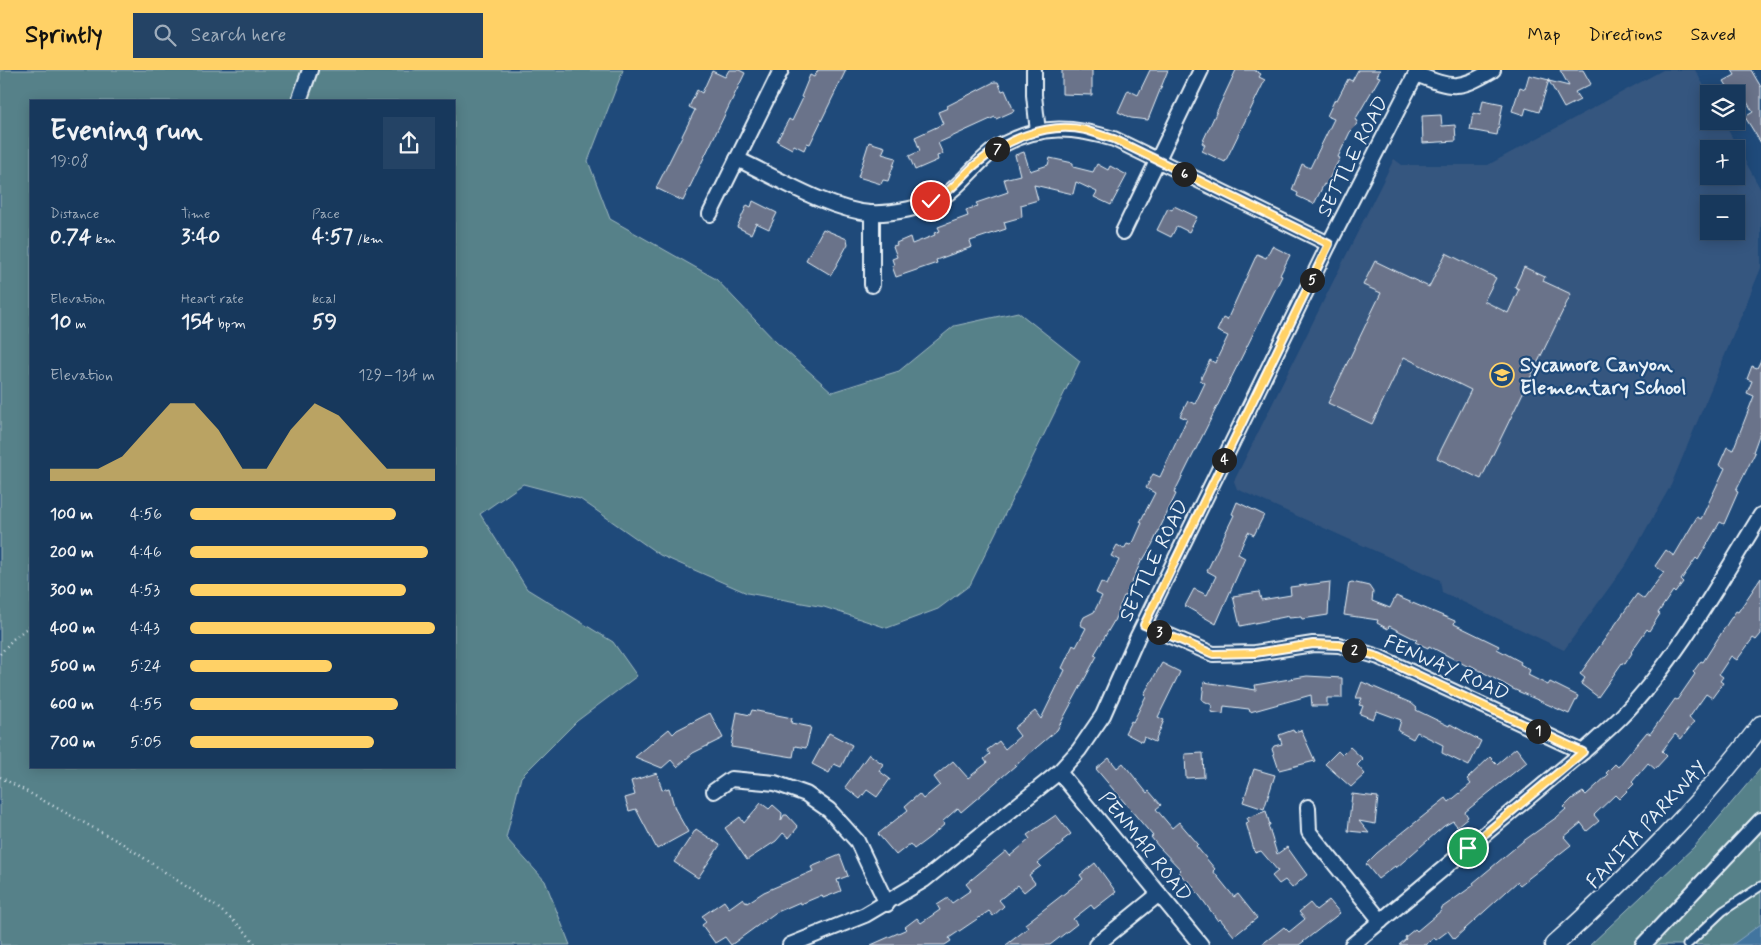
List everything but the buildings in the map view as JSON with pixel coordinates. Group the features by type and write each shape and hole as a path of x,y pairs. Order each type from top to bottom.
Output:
{"street":[{"path":"299,100 310,70"},
{"path":"710,214 781,70"},
{"path":"1034,70 1034,94 1038,132"},
{"path":"1123,232 1156,160 1201,70"},
{"path":"1417,72 1454,86 1472,82 1494,70"},
{"name":"SETTLE ROAD","path":"790,945 887,904 953,860 1059,772 1079,750 1103,714 1144,625 1329,244 1417,72"},
{"path":"737,159 839,207 872,213 902,210 944,196 975,166 1003,144 1038,132 1083,130 1114,139 1329,244"},
{"path":"872,213 872,285"},
{"path":"1352,945 1583,752 1620,718 1648,685 1710,600 1761,515"},
{"name":"FENWAY ROAD","path":"1144,625 1213,654 1255,653 1313,644 1339,645 1379,657 1583,752"},
{"name":"FANITA PARKWAY","path":"1554,945 1662,843 1737,757 1761,725"},
{"name":"PENMAR ROAD","path":"1059,772 1201,945"},
{"path":"714,790 731,779 775,783 806,794 829,810 857,840 887,904"},
{"path":"1308,806 1309,832 1381,921"},
{"path":"1643,945 1761,820"},
{"path":"1096,945 1159,894"}],"lane":[{"path":"1687,945 1723,911 1761,886"}],"path":[{"path":"0,654 13,639 30,626"},
{"path":"0,777 123,844 217,907 243,929 256,945"}],"shaded area":[{"name":"Sycamore Canyon Elementary School","path":"1663,70 1695,70 1703,85 1700,85 1700,130 1728,130 1733,140 1700,140 1700,185 1745,185 1745,161 1761,190 1761,268 1671,485 1627,563 1564,650 1442,592 1440,580 1237,489 1234,481 1394,159 1402,165 1488,165"},
{"path":"1761,924 1761,945 1732,945"}],"green space":[{"path":"0,70 623,70 588,161 610,219 716,279 776,342 832,392 899,371 954,326 1018,312 1080,361 970,585 938,609 887,628 824,607 747,593 660,555 580,499 523,484 480,514 527,589 613,642 637,676 577,721 521,777 506,838 545,881 570,945 0,945"},
{"path":"1761,768 1761,945 1590,945 1695,846"}],"place":[{"name":"Sycamore Canyon Elementary School","path":"1502,375"}],"route":[{"path":"931,201 944,196 975,166 1003,144 1038,132 1060,129 1083,130 1114,139 1329,244 1144,625 1166,636 1213,654 1255,653 1313,644 1339,645 1379,657 1583,752 1468,848"}]}
